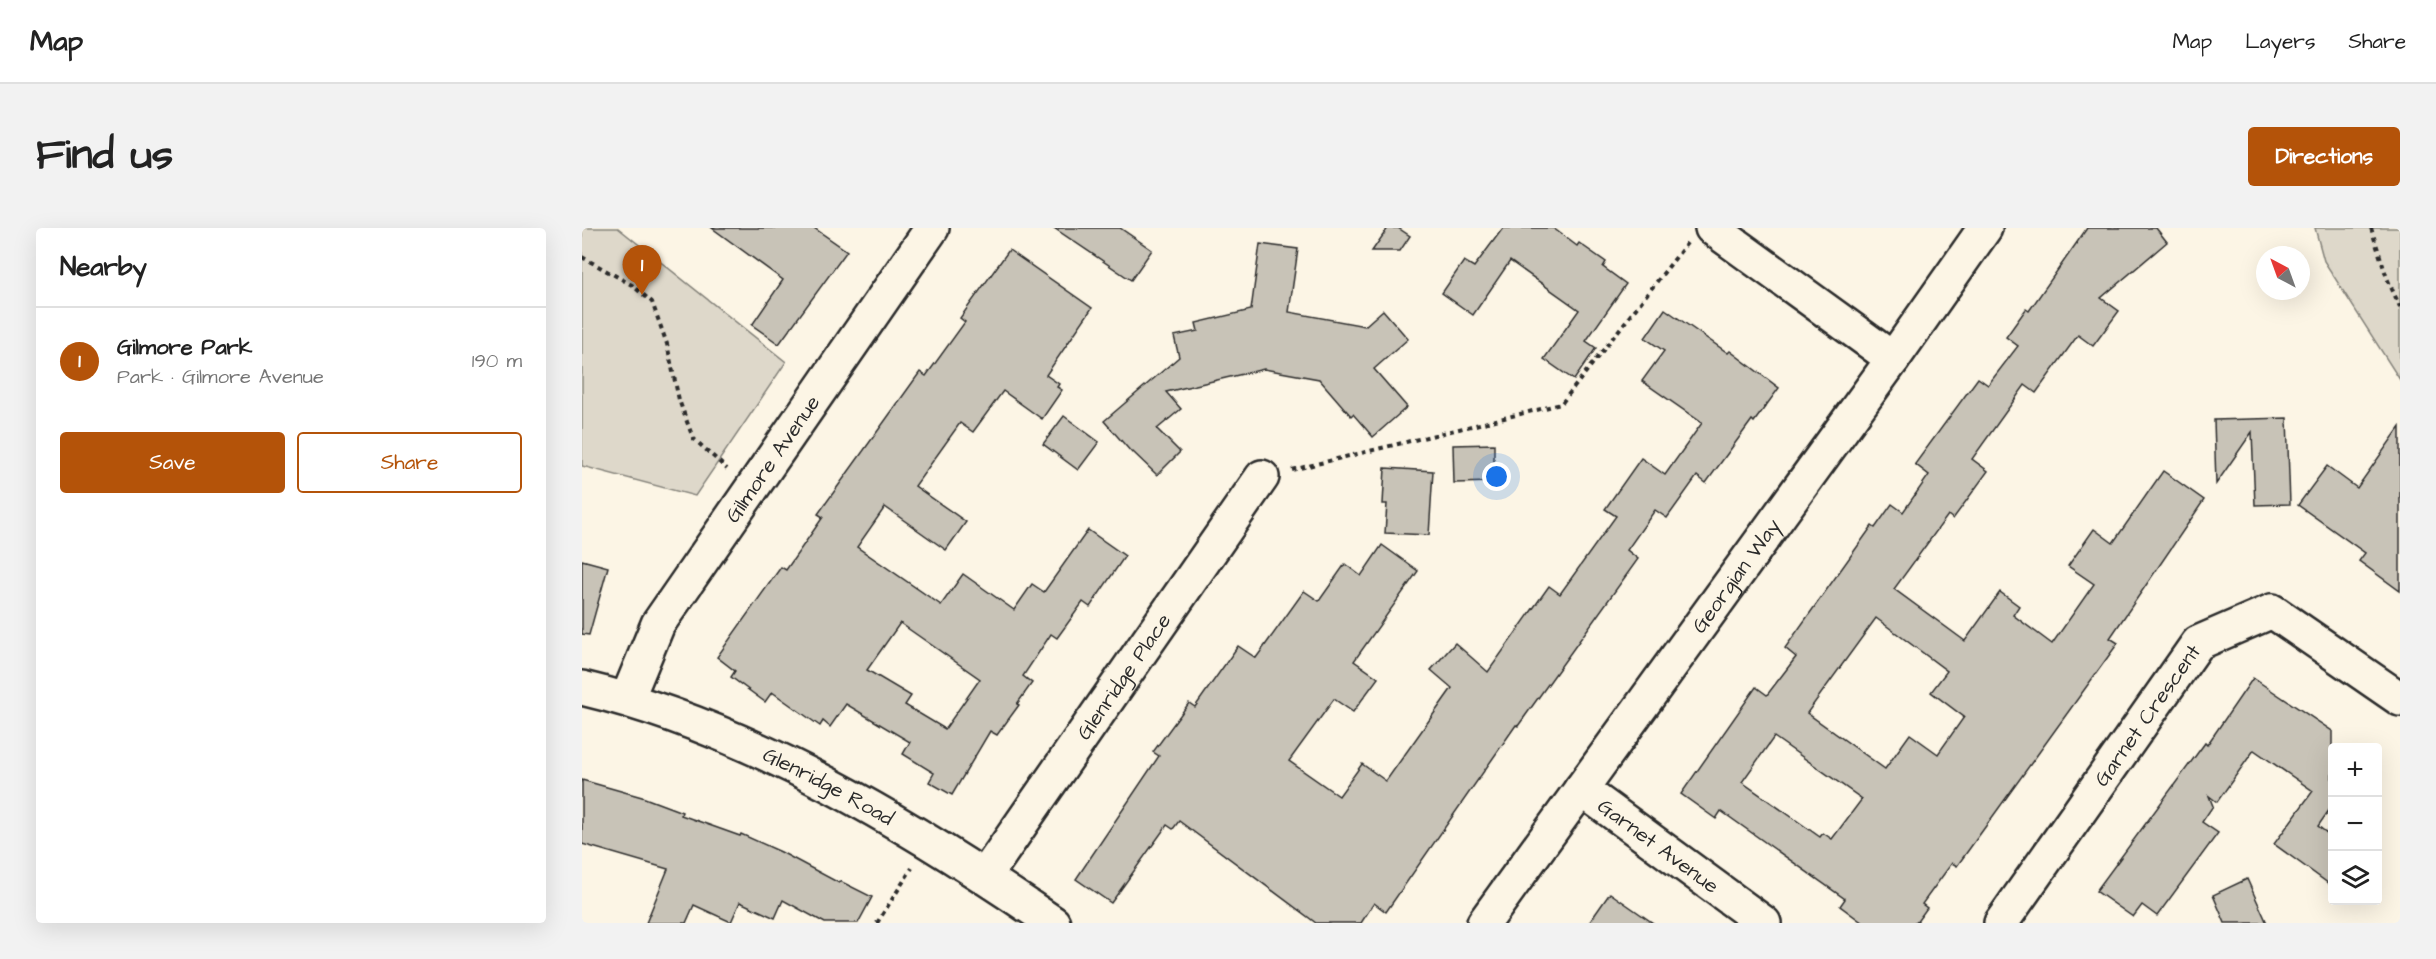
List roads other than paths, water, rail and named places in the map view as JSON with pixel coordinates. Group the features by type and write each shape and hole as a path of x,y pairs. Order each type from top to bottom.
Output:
{"street":[{"name":"Gilmore Avenue","path":"627,699 658,624 932,228"},
{"name":"Georgian Way","path":"1484,923 1893,359 1984,228"},
{"path":"1701,233 1893,359"},
{"name":"Glenridge Place","path":"985,876 1262,477"},
{"name":"Garnet Crescent","path":"2001,923 2198,643 2272,611 2400,699"},
{"name":"Glenridge Road","path":"582,688 627,699 692,721 753,748 891,818 928,843 985,876 1053,923"},
{"name":"Garnet Avenue","path":"1581,789 1764,923"}],"place":[{"name":"Gilmore Park","path":"642,295"}]}
